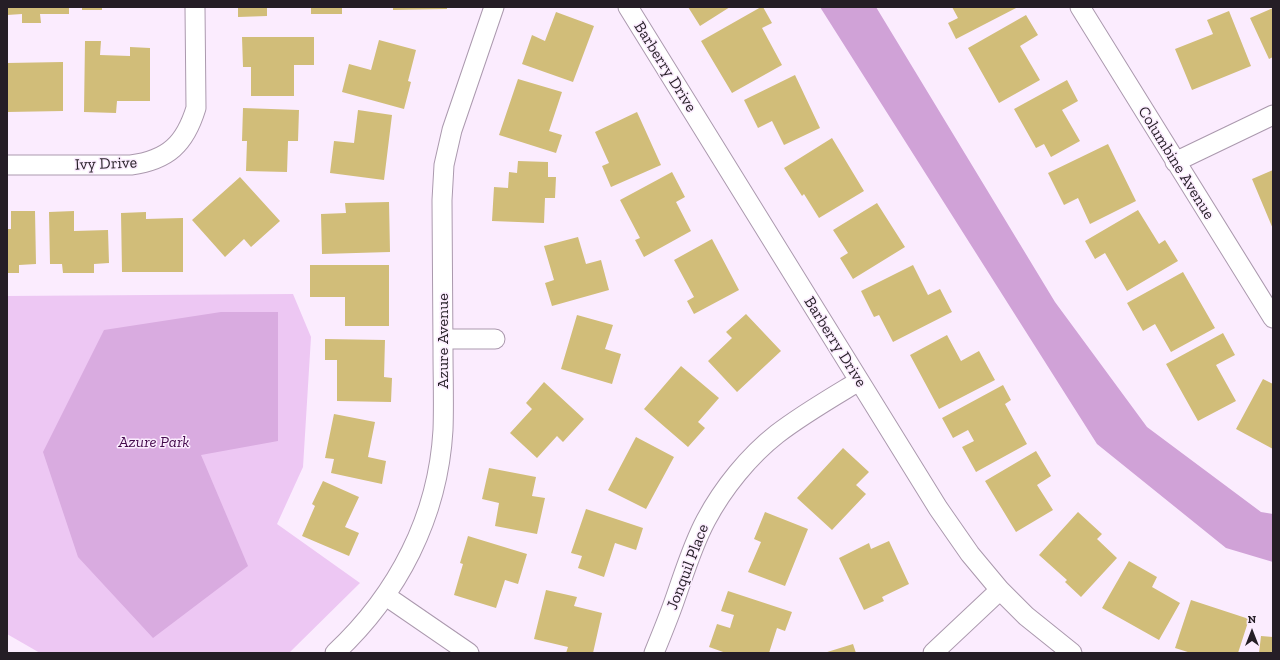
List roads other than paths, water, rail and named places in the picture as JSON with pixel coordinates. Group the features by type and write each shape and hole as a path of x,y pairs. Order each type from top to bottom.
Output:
{"street":[{"name":"Ivy Drive","path":"7,165 131,165 146,163 161,157 174,148 184,137 192,123 196,108 195,7"},
{"name":"Azure Avenue","path":"335,653 366,622 386,596 409,558 423,524 437,474 443,430 442,200 444,165 452,130 494,7"},
{"name":"Barberry Drive","path":"628,7 938,508 970,554 1000,590 1026,616 1072,653"},
{"name":"Columbine Avenue","path":"1080,7 1273,318"},
{"path":"1176,162 1273,115"},
{"path":"443,339 495,339"},
{"name":"Jonquil Place","path":"654,653 674,604 690,553 706,520 726,488 750,460 777,434 807,413 859,381"},
{"path":"932,653 1000,590"},
{"path":"386,596 469,653"}],"park label":[{"name":"Azure Park","path":"154,442"}]}
